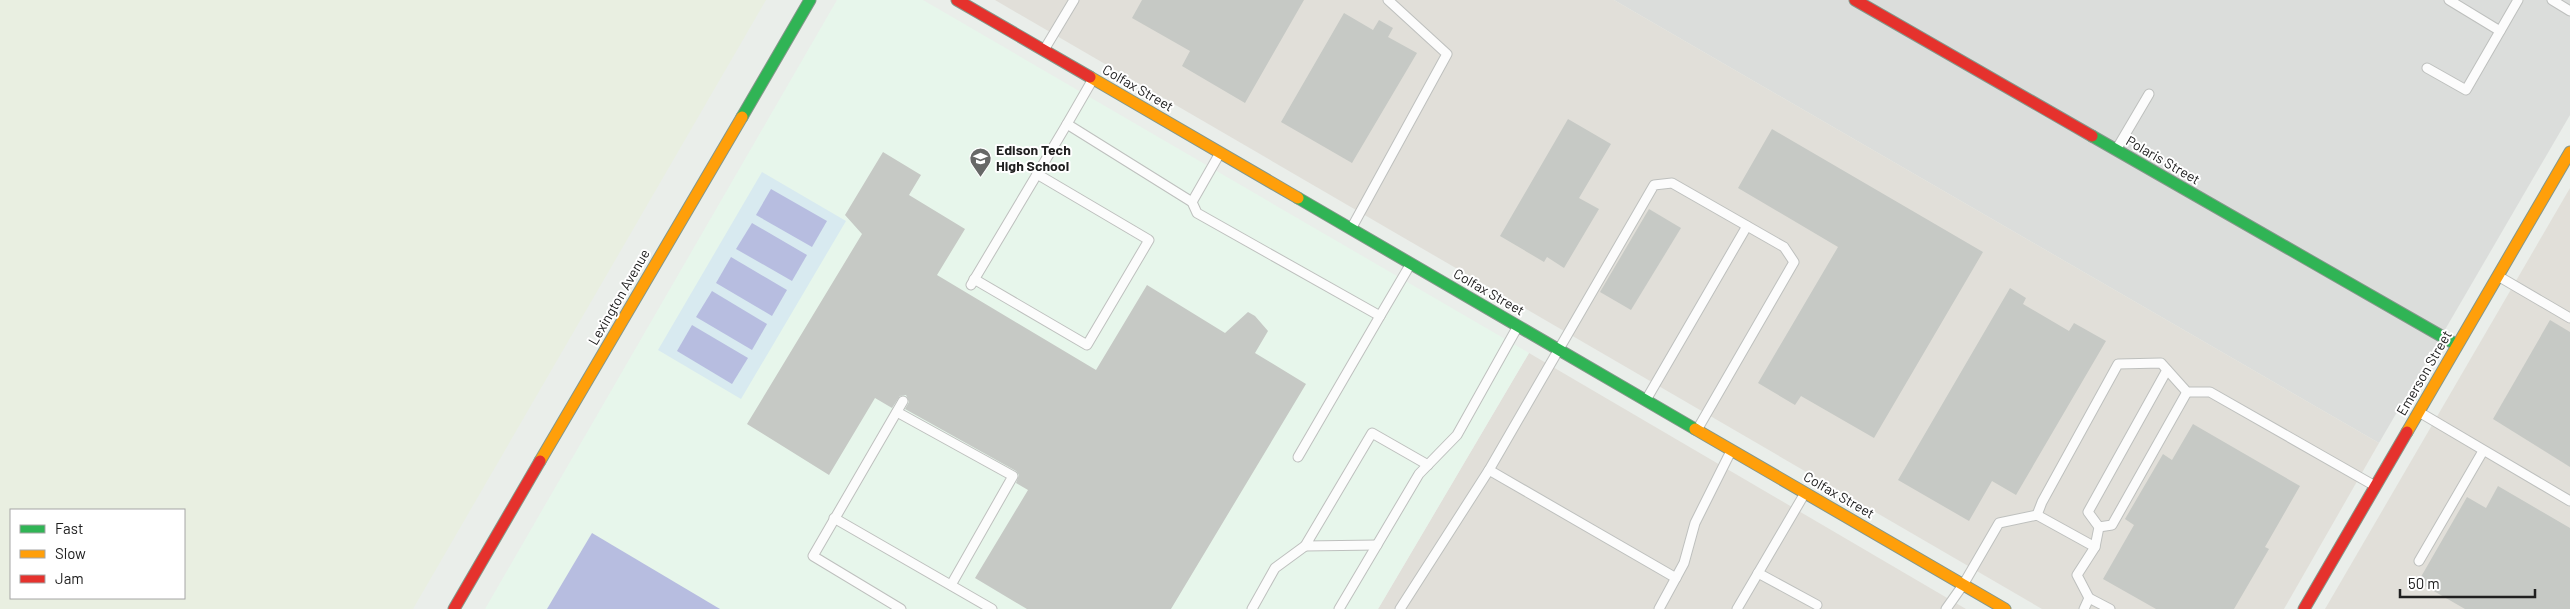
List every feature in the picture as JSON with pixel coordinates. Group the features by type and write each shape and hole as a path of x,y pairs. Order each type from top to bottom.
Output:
{"street":[{"name":"Lexington Avenue","path":"454,609 810,0"},
{"name":"Colfax Street","path":"957,0 974,4 1044,51 2002,608"},
{"name":"Polaris Street","path":"1855,0 2457,345"},
{"name":"Emerson Street","path":"2304,609 2570,152"}],"lane":[{"path":"1044,51 1074,0"},
{"path":"1351,229 1447,54 1388,0"},
{"path":"2449,0 2500,31"},
{"path":"2427,68 2466,90 2518,0"},
{"path":"2552,0 2570,11"},
{"path":"1037,174 1149,240 1087,345 973,282 1093,79"},
{"path":"2116,150 2149,94"},
{"path":"1067,124 1192,202 1197,213 1380,316"},
{"path":"1192,202 1220,153"},
{"path":"1400,609 1489,470 1654,186 1672,183 1784,247 1794,262 1697,430"},
{"path":"1646,401 1747,226"},
{"path":"1298,456 1411,264"},
{"path":"2498,276 2570,318"},
{"path":"1339,609 1419,474 1457,435 1518,326"},
{"path":"2037,515 2042,502 2118,364 2160,363 2187,392 2210,392 2375,487"},
{"path":"2110,609 2090,598 2077,575 2095,548 2099,527 2088,512 2167,370"},
{"path":"2099,527 2112,525 2187,392"},
{"path":"901,609 813,556 903,401"},
{"path":"897,412 1013,476 951,585"},
{"path":"2419,412 2570,501"},
{"path":"1252,609 1275,568 1305,546 1372,433 1428,465"},
{"path":"1659,609 1684,563 1695,523 1731,450"},
{"path":"2419,561 2483,450"},
{"path":"1489,470 1676,578"},
{"path":"1737,609 1805,493"},
{"path":"1946,609 1963,585 1999,523 2037,515 2095,548"},
{"path":"834,518 992,609"},
{"path":"1305,546 1377,545"},
{"path":"1758,573 1817,605"},
{"path":"2084,609 2090,598"}],"shaded area":[{"path":"0,0 766,0 413,609 0,609"},
{"name":"Edison Tech High School","path":"837,0 923,0 1529,353 1378,609 485,609"},
{"path":"995,0 1614,0 2379,443 2284,609 2042,609"},
{"path":"1614,0 2570,0 2570,115 2379,443"},
{"path":"762,172 846,221 741,399 658,350"},
{"path":"2570,188 2570,609 2325,609"},
{"path":"771,189 827,221 812,247 756,215"},
{"path":"752,223 807,255 792,281 736,249"},
{"path":"731,257 787,290 772,316 716,283"},
{"path":"712,291 767,324 752,350 696,317"},
{"path":"692,325 748,358 732,384 677,351"},
{"path":"1529,353 1966,609 1378,609"},
{"path":"592,533 720,609 547,609"}],"building":[{"path":"1142,0 1304,0 1245,103 1182,66 1190,51 1132,18"},
{"path":"1344,13 1373,30 1379,20 1393,28 1388,37 1417,53 1352,163 1281,122"},
{"path":"1568,119 1611,144 1579,198 1599,209 1564,268 1547,257 1544,262 1500,236"},
{"path":"1772,129 1983,252 1874,438 1801,396 1795,405 1758,383 1838,247 1738,188"},
{"path":"883,152 921,175 909,195 965,229 937,275 1096,370 1147,285 1225,333 1248,312 1255,316 1268,331 1255,353 1306,384 1171,609 1027,609 975,578 1028,490 1016,483 1019,475 1016,471 905,409 909,402 906,395 900,396 892,408 875,398 829,475 747,424 862,234 845,215"},
{"path":"1649,209 1681,228 1631,310 1600,292"},
{"path":"2010,288 2026,298 2023,304 2069,331 2074,323 2106,341 2016,495 1992,481 1969,521 1898,480"},
{"path":"2550,320 2570,332 2570,467 2493,419"},
{"path":"2193,424 2300,486 2265,547 2269,549 2234,609 2156,609 2103,579 2134,525 2125,519 2163,454 2172,460"},
{"path":"2498,486 2570,528 2570,609 2465,609 2418,582 2467,497 2486,508"}],"traffic: fast":[{"path":"742,117 810,0"},
{"path":"2092,136 2457,345"},
{"path":"1298,198 1695,429"}],"traffic: slow":[{"path":"1090,77 1298,198"},
{"path":"540,461 742,117"},
{"path":"2407,432 2570,152"},
{"path":"1695,429 2005,609"}],"traffic: jam":[{"path":"957,0 1090,77"},
{"path":"1855,0 2092,136"},
{"path":"2304,609 2407,432"},
{"path":"454,609 540,461"}],"place":[{"name":"Edison Tech High School","path":"980,177"}]}
